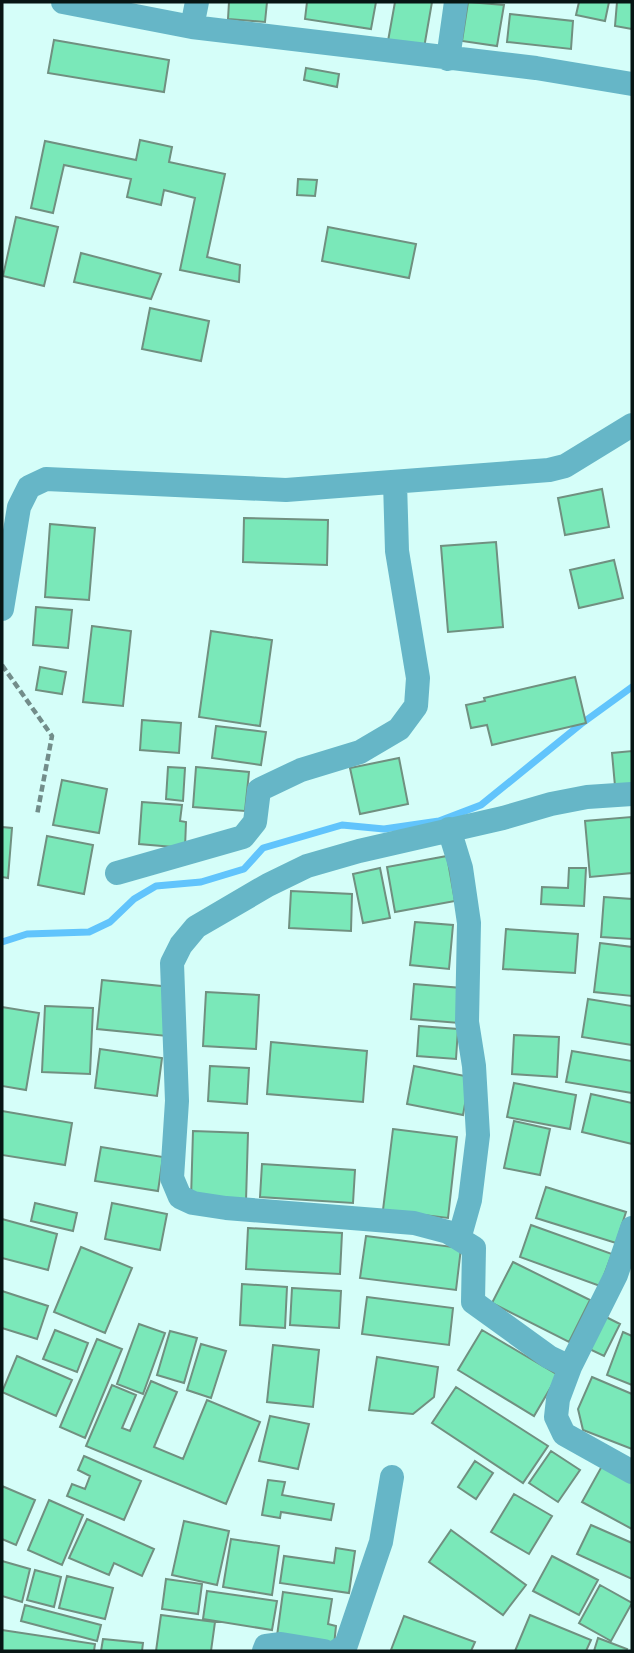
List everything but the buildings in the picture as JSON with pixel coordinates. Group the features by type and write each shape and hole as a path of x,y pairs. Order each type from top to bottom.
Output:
{"street":[{"path":"63,2 192,27 536,68 632,84"},
{"path":"192,27 198,2"},
{"path":"448,59 456,2"},
{"path":"2,609 19,507 29,487 46,479 286,490 557,468 565,466 632,425"},
{"path":"117,873 243,837 254,822 259,790 301,770 359,752 399,729 416,706 418,678 397,551 395,482"},
{"path":"570,1367 538,1350 473,1302 474,1248 448,1232 414,1223 226,1208 193,1203 180,1197 172,1178 177,1101 172,963 196,926 307,866 587,797 632,794"},
{"path":"449,829 461,868 469,923 467,1022 474,1066 478,1135 470,1200 459,1238"},
{"path":"632,1228 616,1275 570,1367 558,1399 556,1417 564,1434 632,1472"},
{"path":"264,1651 266,1646 281,1644 342,1650 380,1542 392,1477"}],"path":[{"path":"2,665 52,736 37,815"}],"waterway":[{"path":"2,942 27,934 89,932 110,922 134,899 156,886 201,882 244,869 263,848 342,825 384,829 439,821 481,805 581,724 632,687"}]}
